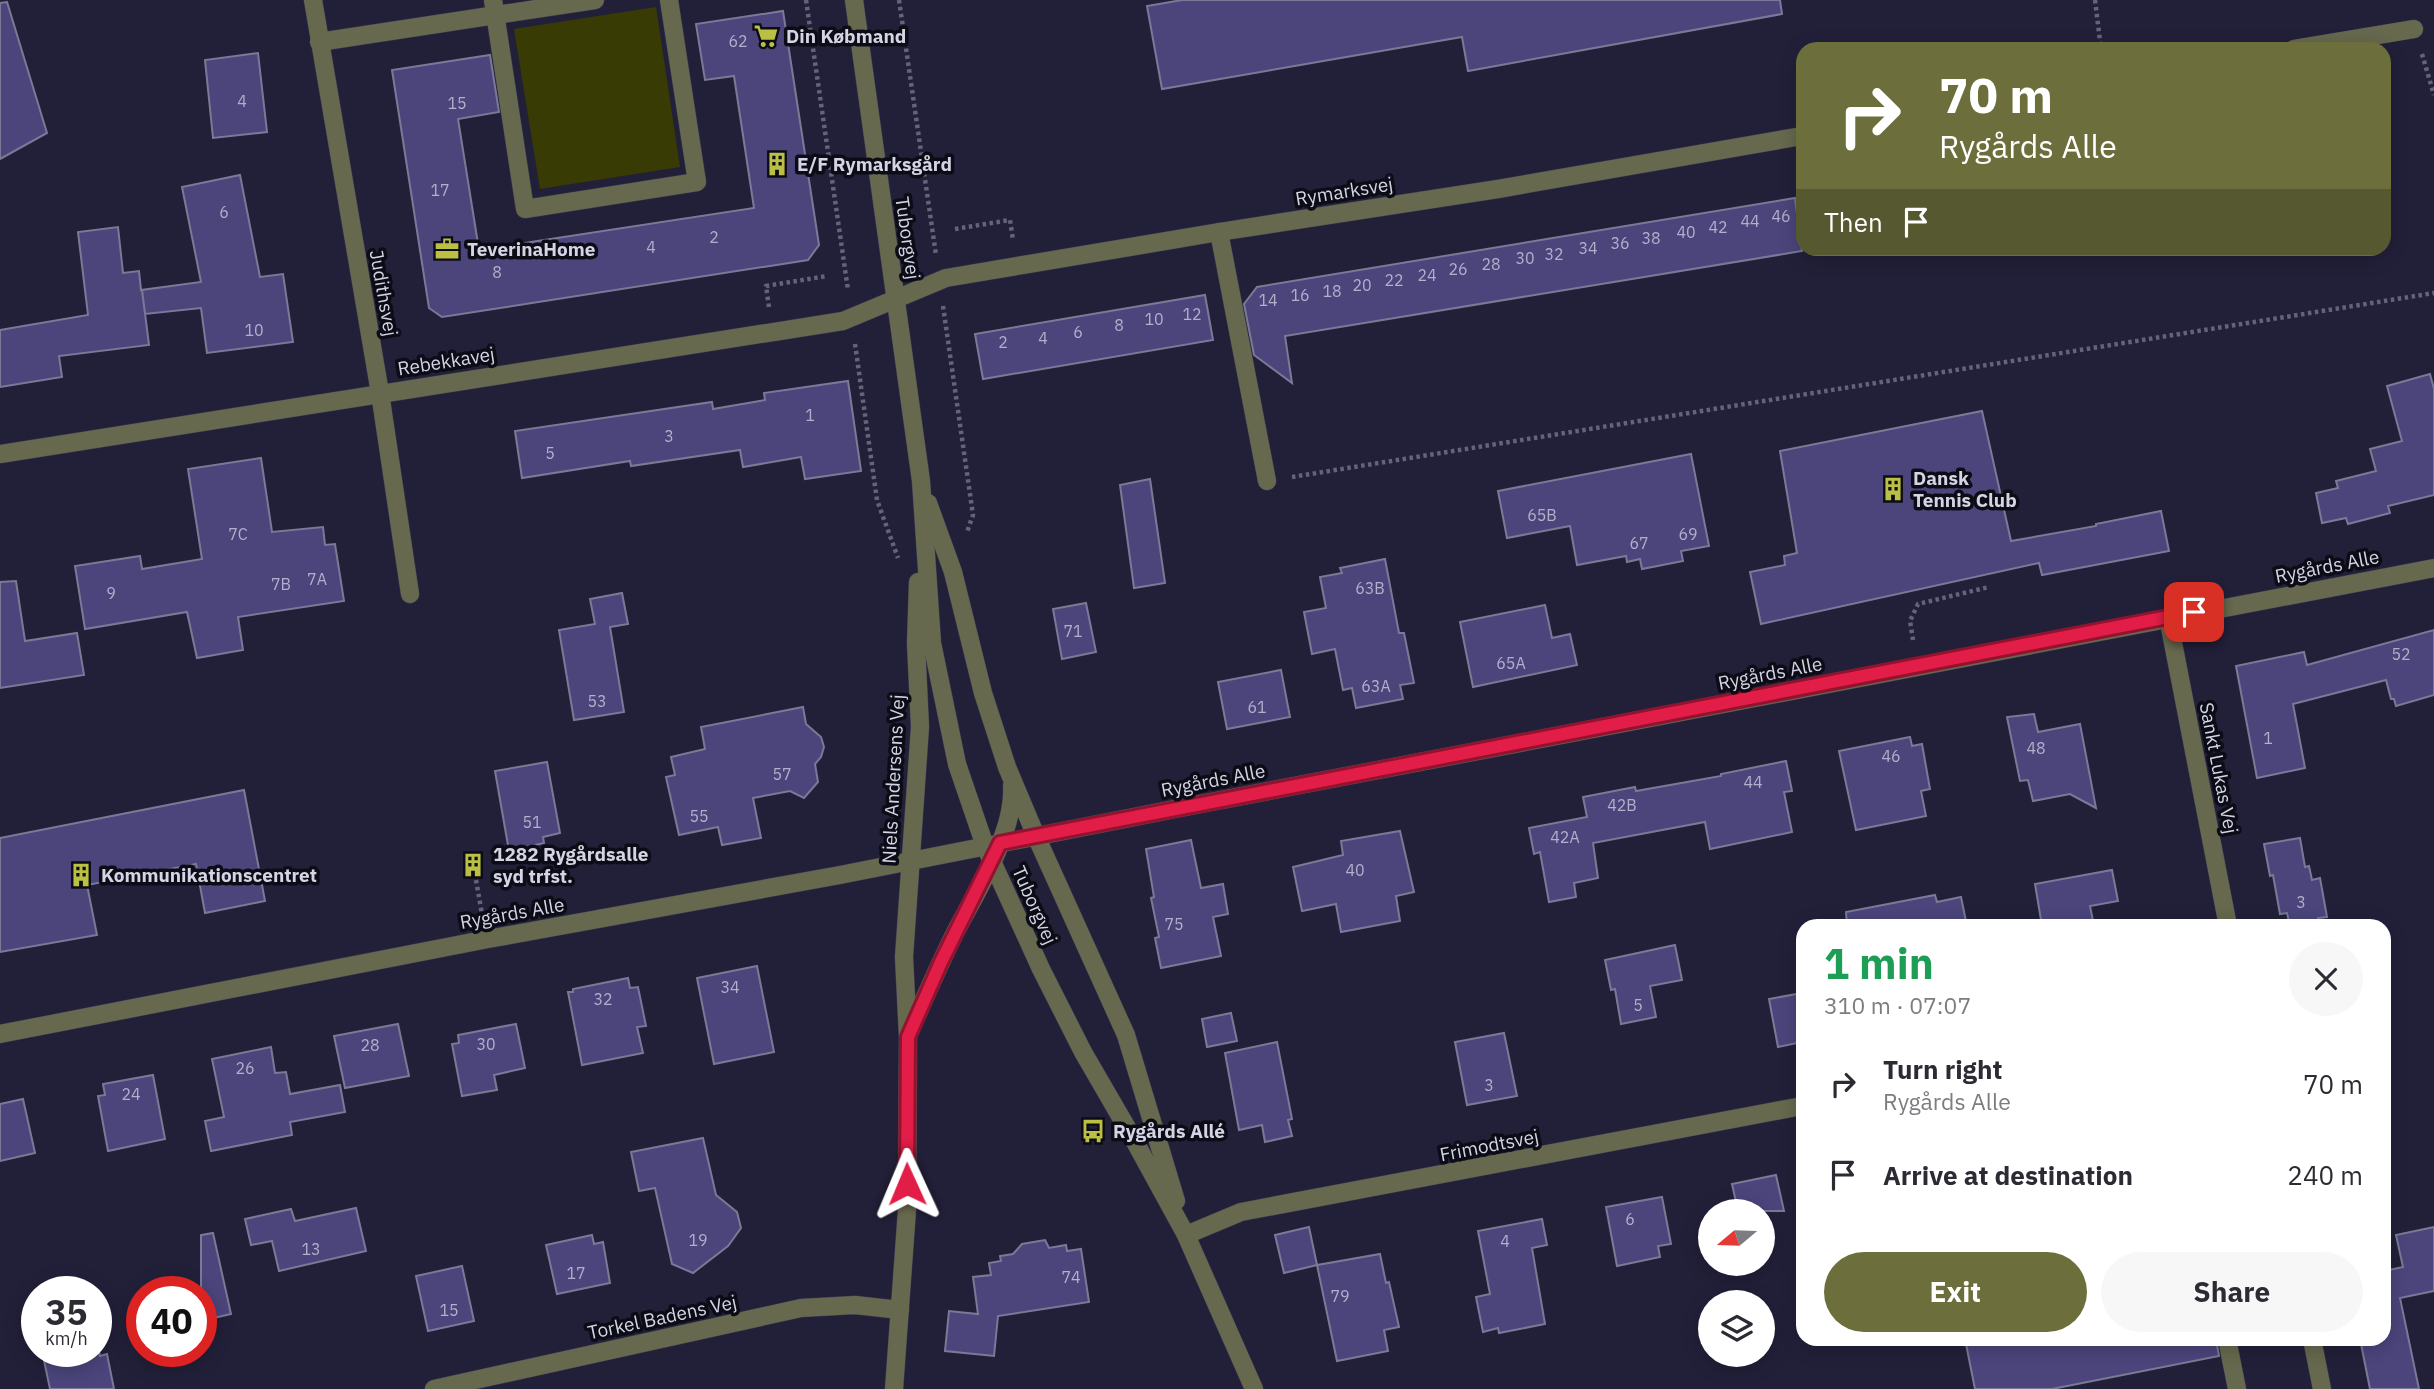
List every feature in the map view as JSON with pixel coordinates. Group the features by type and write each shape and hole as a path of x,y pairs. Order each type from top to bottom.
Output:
{"street":[{"name":"Judithsvej","path":"313,0 380,393 410,594"},
{"path":"319,42 495,8 595,0"},
{"path":"495,8 525,209 697,182 669,0"},
{"name":"Tuborgvej","path":"854,0 921,481 932,643 957,764 1041,969 1083,1052 1186,1234 1254,1389"},
{"path":"2336,42 2414,29"},
{"name":"Rymarksvej","path":"896,299 946,278 1498,189 1796,137"},
{"path":"1219,232 1267,481"},
{"name":"Rebekkavej","path":"0,454 842,321 896,299"},
{"name":"Tuborgvej","path":"921,481 953,572 983,693 1011,776 1126,1035 1186,1234"},
{"name":"Niels Andersens Vej","path":"894,1389 907,1210 908,1037 904,957 920,727 916,643 921,481"},
{"name":"Rygårds Alle","path":"0,1034 488,939 910,861 992,850 1036,836 2434,568"},
{"name":"Sankt Lukas Vej","path":"2168,617 2227,919"},
{"name":"Niels Andersens Vej","path":"908,1037 992,850 1009,821 1013,798 1011,776"},
{"name":"Frimodtsvej","path":"1186,1234 1241,1212 1796,1107"},
{"name":"Torkel Badens Vej","path":"434,1389 801,1308 855,1305 900,1310"},
{"path":"2228,1346 2237,1389"},
{"path":"2313,1346 2322,1389"}],"path":[{"path":"2095,0 2100,42"},
{"path":"2414,29 2434,95"},
{"path":"955,229 999,222"},
{"path":"777,285 827,276"},
{"path":"1267,481 2434,293"},
{"path":"1918,666 1910,621 1918,604 1989,587"},
{"path":"476,880 488,939"}],"shaded area":[{"path":"656,7 680,167 540,189 514,29"}],"building":[{"path":"1182,0 1780,0 1782,14 1468,71 1462,37 1162,89 1147,6"},
{"path":"7,2 47,133 0,159 0,3"},
{"name":"E/F Rymarksgård","path":"783,11 819,245 808,260 442,317 429,308 392,70 490,55 499,112 458,119 479,250 754,208 734,76 705,80 696,24"},
{"path":"258,53 267,132 213,138 205,60"},
{"path":"240,175 260,277 283,274 293,342 207,353 201,308 145,314 149,345 59,356 62,377 0,387 0,330 88,315 78,232 118,227 123,273 139,271 141,290 201,282 182,187"},
{"path":"1795,198 1796,252 1285,336 1292,383 1254,355 1244,304 1257,287"},
{"path":"1205,295 1213,340 983,379 975,334"},
{"path":"2430,374 2434,389 2434,495 2388,506 2390,513 2348,524 2346,518 2322,523 2316,493 2338,488 2336,481 2376,471 2370,449 2402,441 2387,386"},
{"path":"848,381 861,471 805,479 801,457 743,467 740,450 631,466 630,461 522,478 515,431 712,402 713,409 765,400 764,393"},
{"name":"Dansk Tennis Club","path":"1982,411 2011,541 2161,511 2169,551 2042,575 2039,563 1761,624 1750,572 1785,565 1784,556 1797,553 1780,451"},
{"path":"1691,454 1709,546 1681,551 1683,561 1642,569 1640,559 1627,562 1626,556 1577,565 1570,526 1507,538 1498,491"},
{"path":"261,458 272,532 323,527 325,545 335,544 344,601 238,617 243,650 197,658 187,612 85,629 75,566 140,556 142,569 202,559 188,469"},
{"path":"1150,479 1165,583 1134,588 1120,485"},
{"path":"1385,559 1399,633 1404,633 1414,683 1400,685 1403,699 1356,708 1352,688 1343,690 1335,649 1312,654 1304,612 1326,608 1320,577 1342,573 1340,568"},
{"path":"16,581 25,641 77,633 84,675 0,688 0,582"},
{"path":"622,593 628,624 610,627 624,712 574,720 559,630 595,624 590,599"},
{"path":"1086,603 1096,652 1062,659 1053,609"},
{"path":"1545,605 1552,638 1570,634 1577,665 1473,687 1460,622"},
{"path":"2434,630 2434,695 2396,706 2394,699 2391,699 2386,680 2293,704 2305,768 2257,778 2236,666 2304,652 2307,665"},
{"path":"1281,670 1290,717 1227,729 1218,682"},
{"path":"803,707 806,724 821,737 824,747 815,764 818,782 804,798 790,791 753,798 761,838 722,845 718,827 679,835 666,777 675,775 671,757 705,749 701,727"},
{"path":"2034,714 2038,732 2080,724 2096,808 2070,794 2033,801 2028,780 2020,781 2007,717"},
{"path":"1910,737 1912,746 1922,744 1930,789 1921,791 1926,816 1856,830 1839,751"},
{"path":"1786,761 1792,791 1784,792 1792,832 1710,849 1705,822 1593,843 1598,878 1574,883 1576,897 1549,902 1540,852 1534,854 1529,828 1587,817 1583,797 1721,776"},
{"path":"547,762 560,833 543,837 544,843 509,851 495,771"},
{"name":"Kommunikationscentret","path":"244,790 265,901 205,913 196,864 87,885 97,935 0,952 0,838"},
{"path":"1400,831 1414,892 1396,896 1400,921 1341,932 1336,904 1302,911 1293,867 1343,855 1341,841"},
{"path":"2300,838 2305,867 2309,866 2312,880 2320,878 2327,917 2288,919 2287,913 2280,914 2264,844"},
{"path":"1191,840 1201,888 1223,884 1228,914 1213,917 1221,956 1161,968 1155,938 1159,937 1151,898 1154,897 1146,849"},
{"path":"2112,870 2118,901 2090,906 2093,919 2041,919 2035,884"},
{"path":"1935,895 1937,902 1961,897 1966,919 1846,919 1846,912"},
{"path":"1675,945 1682,980 1650,986 1656,1017 1621,1024 1615,989 1611,990 1605,960"},
{"path":"757,966 774,1052 714,1064 697,978"},
{"path":"628,978 630,988 638,987 646,1026 637,1027 643,1053 582,1065 568,992"},
{"path":"1796,994 1796,1043 1778,1047 1769,999"},
{"path":"1231,1013 1237,1041 1207,1047 1202,1019"},
{"path":"398,1024 409,1076 345,1088 334,1036"},
{"path":"516,1024 525,1068 494,1075 497,1090 462,1096 452,1044 459,1043 458,1035"},
{"path":"1504,1033 1517,1096 1467,1105 1455,1042"},
{"path":"1277,1042 1292,1119 1288,1120 1292,1136 1265,1142 1262,1125 1239,1130 1225,1053"},
{"path":"271,1047 275,1073 286,1072 290,1094 340,1085 345,1112 290,1122 292,1135 211,1151 205,1121 224,1117 212,1059"},
{"path":"153,1075 165,1139 108,1151 98,1096 105,1095 103,1084"},
{"path":"23,1099 35,1153 0,1161 0,1104"},
{"path":"703,1138 716,1195 737,1212 741,1228 728,1246 693,1273 672,1264 655,1188 639,1191 631,1152"},
{"path":"1776,1175 1784,1211 1775,1211 1775,1199 1735,1199 1732,1184"},
{"path":"1662,1197 1671,1244 1658,1246 1660,1257 1617,1266 1606,1207"},
{"path":"356,1208 366,1251 279,1271 272,1241 251,1245 245,1219 291,1209 295,1221"},
{"path":"1542,1219 1547,1245 1532,1248 1545,1324 1499,1333 1498,1328 1483,1332 1476,1297 1490,1294 1478,1231"},
{"path":"1309,1227 1317,1265 1284,1273 1275,1235"},
{"path":"2434,1227 2434,1291 2400,1298 2419,1389 2370,1389 2361,1346 2391,1346 2391,1270 2403,1267 2396,1235"},
{"path":"213,1233 231,1314 217,1317 217,1276 201,1276 201,1235"},
{"path":"592,1235 594,1244 603,1242 610,1283 557,1294 546,1245"},
{"path":"1045,1240 1049,1248 1066,1245 1067,1251 1081,1249 1089,1302 998,1316 994,1356 945,1351 949,1311 978,1314 973,1277 991,1275 989,1263 1001,1261 1000,1256 1013,1254 1022,1244"},
{"path":"1380,1254 1399,1327 1384,1330 1388,1351 1337,1361 1317,1265"},
{"path":"462,1266 474,1321 428,1331 416,1276"},
{"path":"1966,1346 2217,1346 2219,1356 2052,1389 1975,1389"},
{"path":"45,1367 110,1367 114,1389 50,1389"}],"place":[{"name":"Din Købmand","path":"766,36"},
{"name":"E/F Rymarksgård","path":"777,164"},
{"name":"TeverinaHome","path":"447,249"},
{"name":"Dansk Tennis Club","path":"1893,489"},
{"name":"1282 Rygårdsalle syd trfst.","path":"473,865"},
{"name":"Kommunikationscentret","path":"81,875"},
{"name":"Rygårds Allé","path":"1093,1131"}],"route":[{"path":"907,1184 908,1037 941,962 1000,843 2194,612"}]}
